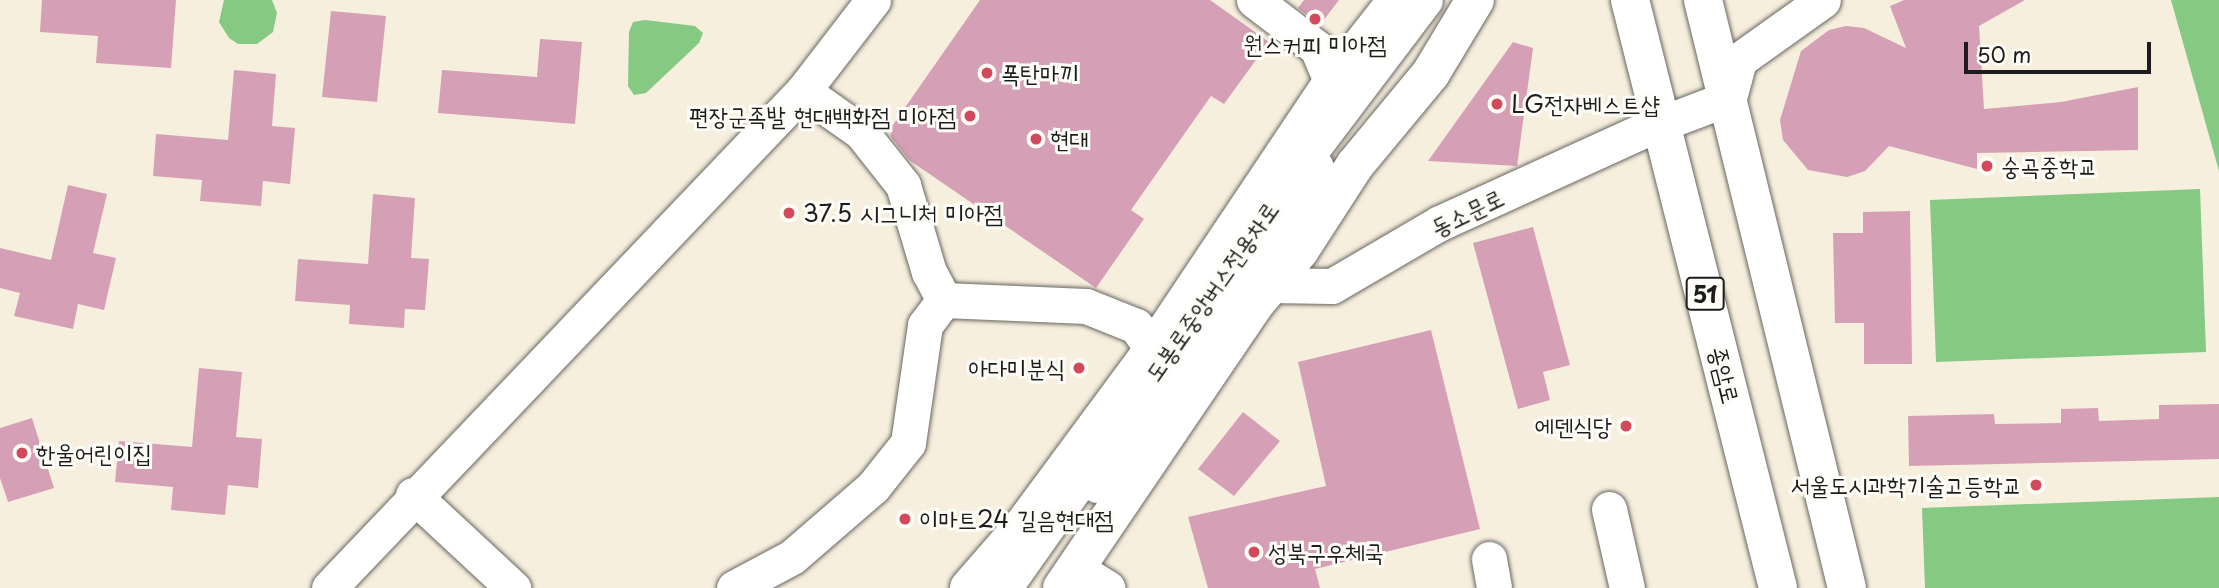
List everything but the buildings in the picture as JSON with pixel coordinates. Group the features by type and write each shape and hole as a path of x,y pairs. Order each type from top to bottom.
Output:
{"main road":[{"path":"1431,73 1475,0"},
{"path":"1082,582 1262,295 1300,250 1354,165 1431,73 1500,0"},
{"name":"종암로","path":"1616,0 1634,18 1663,123 1771,587"},
{"path":"1703,0 1847,588"},
{"path":"969,588 1022,527 1153,350 1332,83 1401,2"}],"street":[{"path":"329,588 413,495 803,91 873,0"},
{"path":"1254,0 1317,48 1332,83"},
{"path":"1145,415 1266,232 1442,0"},
{"path":"1729,98 1739,60 1824,0"},
{"name":"도봉로중앙버스전용차로","path":"1004,588 1260,218 1401,2"},
{"path":"803,91 861,132 903,185 929,272 944,300"},
{"name":"동소문로","path":"1262,295 1332,286 1440,223 1663,123 1729,98"},
{"path":"1145,415 1224,328 1262,295 1317,167"},
{"path":"944,300 1086,306 1136,326 1153,350"},
{"path":"734,588 792,557 873,487 908,443 925,325 944,300"},
{"name":"도봉로중앙버스전용차로","path":"1025,588 1145,415"},
{"path":"413,495 513,588"},
{"path":"1609,509 1627,588"}],"green space":[{"path":"224,0 272,0 277,13 273,32 257,44 238,44 229,38 219,22"},
{"path":"2171,0 2219,0 2219,171"},
{"path":"645,20 695,26 703,33 699,43 646,93 634,95 628,86 629,32 633,22"},
{"path":"2200,189 2206,352 1936,362 1930,200"},
{"path":"2219,497 2219,588 1925,588 1922,508"}],"place":[{"name":"원스커피 미아점","path":"1315,19"},
{"name":"폭탄마끼","path":"987,73"},
{"name":"LG전자베스트샵","path":"1497,104"},
{"name":"편장군족발 현대백화점 미아점","path":"970,116"},
{"name":"현대","path":"1036,139"},
{"name":"숭곡중학교","path":"1987,166"},
{"name":"37.5 시그니처 미아점","path":"789,213"},
{"name":"아다미분식","path":"1079,368"},
{"name":"에덴식당","path":"1626,426"},
{"name":"한울어린이집","path":"22,453"},
{"name":"서울도시과학기술고등학교","path":"2036,485"},
{"name":"이마트24 길음현대점","path":"905,519"},
{"name":"성북구우체국","path":"1254,552"}]}
